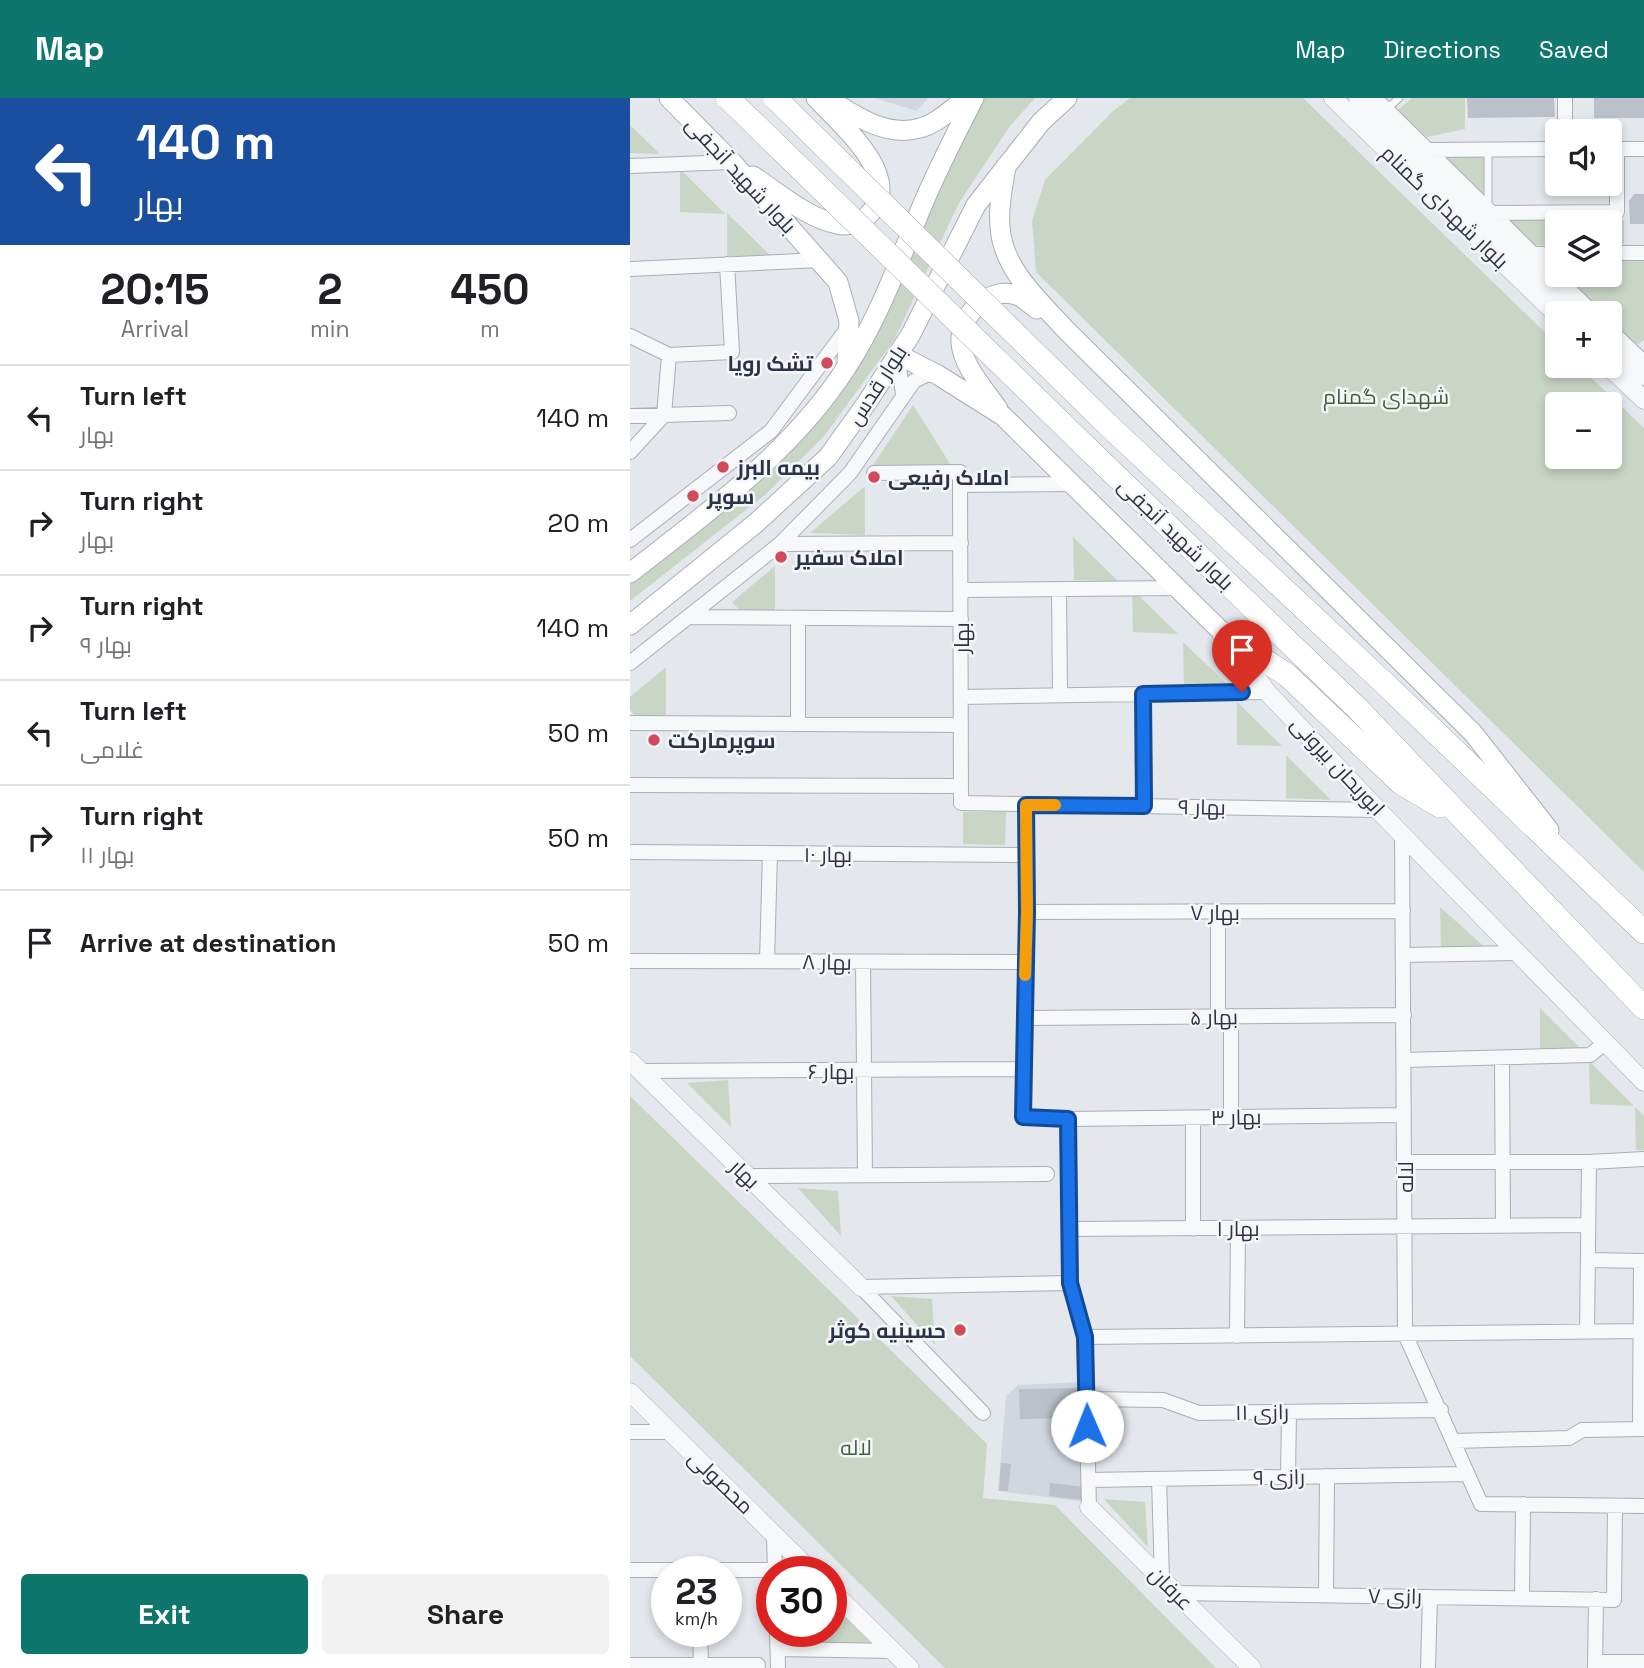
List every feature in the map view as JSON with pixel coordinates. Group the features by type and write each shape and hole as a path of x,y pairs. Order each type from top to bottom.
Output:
{"main road":[{"name":"بلوار شهید آنجفی","path":"669,98 732,162 838,282 845,301 849,326 847,368"},
{"name":"بلوار شهید آنجفی","path":"728,98 1357,709 1644,1008"},
{"name":"بلوار شهید آنجفی","path":"775,98 1107,424 1644,932"},
{"path":"732,162 821,219 839,225 853,224 867,217 876,207 880,195 879,179 857,141 816,98"},
{"path":"827,98 859,119 877,126 907,130 927,125 967,98"},
{"name":"بلوار قدس","path":"630,573 759,470 804,424 847,368 883,298 937,171 974,98"},
{"name":"بلوار قدس","path":"630,625 756,523 828,457 911,334 976,205 1041,122 1067,98"},
{"path":"1006,166 1000,226 1007,255 1024,284 1066,330 1473,733 1577,867"},
{"path":"1003,416 965,361 961,329 969,314 981,302 996,295 1009,294 1019,296 1066,330"},
{"name":"ابوریحان بیرونی","path":"897,354 938,375 1003,416 1224,634"},
{"path":"1224,634 1287,675 1401,783 1464,820"}],"street":[{"name":"بلوار شهدای گمنام","path":"1333,98 1545,303"},
{"name":"بلوار شهدای گمنام","path":"1359,98 1420,150 1569,301"},
{"path":"1376,98 1420,150 1489,211 1525,254 1579,301"},
{"path":"1565,98 1565,119"},
{"path":"1420,150 1545,149"},
{"path":"1622,149 1644,149"},
{"path":"630,166 732,162"},
{"path":"1489,211 1617,212 1616,196"},
{"path":"1622,253 1644,253"},
{"path":"1525,254 1545,254"},
{"path":"630,269 821,260"},
{"path":"630,336 669,355 732,352 727,264"},
{"path":"630,540 771,430 849,326"},
{"path":"1622,342 1643,364"},
{"path":"1622,351 1643,364"},
{"path":"897,354 903,394"},
{"path":"630,452 664,415 669,355"},
{"path":"630,663 779,544 850,473 903,394 919,377 938,375"},
{"path":"1621,378 1644,400"},
{"path":"630,416 729,413"},
{"path":"874,473 1072,484"},
{"name":"بهار","path":"960,479 961,803"},
{"path":"779,544 961,543"},
{"path":"961,590 1178,588"},
{"path":"1059,590 1060,695"},
{"path":"690,617 961,619"},
{"path":"797,618 798,724"},
{"name":"ابوریحان بیرونی","path":"1224,634 1267,692 1402,835 1644,1082"},
{"path":"961,697 1267,692"},
{"path":"1143,694 1144,806"},
{"path":"630,723 961,725"},
{"path":"630,785 961,786"},
{"name":"بهار ۹","path":"961,803 1378,810"},
{"path":"1026,805 1023,1117 1068,1119 1070,1283 1085,1337 1090,1507"},
{"name":"لاله","path":"1402,835 1405,1334 1481,1504 1523,1504"},
{"name":"بهار ۱۰","path":"630,852 1027,855"},
{"path":"767,961 770,853"},
{"name":"بهار ۷","path":"1027,912 1403,911"},
{"path":"1218,912 1231,1117"},
{"path":"1403,955 1517,953"},
{"name":"بهار ۸","path":"630,961 1025,962"},
{"path":"863,962 865,1175"},
{"name":"بهار ۵","path":"1024,1018 1404,1015"},
{"path":"1404,1060 1590,1055 1605,1042"},
{"path":"1502,1058 1503,1226"},
{"name":"بهار","path":"635,1066 861,1287"},
{"name":"بهار ۶","path":"635,1066 864,1071 1023,1069"},
{"name":"بهار ۳","path":"1068,1119 1404,1115"},
{"path":"1193,1118 1193,1229"},
{"path":"1405,1162 1589,1162 1644,1159"},
{"path":"1587,1332 1589,1162"},
{"path":"747,1175 1047,1174"},
{"name":"بهار ۱","path":"1070,1229 1588,1225"},
{"path":"1237,1336 1238,1228"},
{"path":"1454,1441 1569,1438 1582,1430 1642,1429 1643,1261 1588,1260"},
{"path":"861,1287 1070,1283"},
{"path":"861,1287 983,1413"},
{"path":"1085,1337 1641,1331"},
{"name":"محصولی","path":"630,1392 796,1556"},
{"name":"رازی ۱۱","path":"1087,1399 1163,1400 1199,1413 1441,1410"},
{"path":"1288,1477 1289,1412"},
{"path":"630,1432 670,1432"},
{"name":"رازی ۹","path":"1089,1480 1468,1474"},
{"path":"1326,1595 1327,1476"},
{"path":"1159,1479 1162,1579"},
{"path":"1522,1598 1523,1504 1644,1506"},
{"name":"رازی ۷","path":"1176,1593 1614,1600 1615,1506"},
{"name":"عرفان","path":"1090,1507 1252,1668"},
{"path":"774,1534 775,1556"},
{"path":"630,1570 651,1570"},
{"path":"1428,1668 1430,1597"},
{"path":"1596,1599 1595,1665 1644,1662"},
{"path":"847,1606 911,1668"},
{"path":"700,1647 701,1665"},
{"path":"778,1668 778,1649 893,1651"},
{"path":"630,1665 758,1665"}],"lane":[{"path":"1387,110 1399,98"},
{"path":"1488,149 1489,211"}],"shaded area":[{"path":"875,98 928,98 917,111"},
{"path":"1084,1382 1086,1502 998,1491 1006,1396 1018,1385"}],"green space":[{"path":"982,98 1035,98 1010,126 959,203 894,340 825,435 766,494 630,601 630,578 825,412"},
{"name":"شهدای گمنام","path":"1130,98 1303,98 1545,332 1545,378 1592,378 1606,392 1545,392 1545,469 1622,469 1622,407 1644,428 1644,872 1036,272 1032,221 1045,180 1112,112"},
{"path":"1412,98 1465,98 1465,129 1427,137 1397,111"},
{"path":"630,125 660,154 630,153"},
{"path":"1446,154 1484,154 1484,197 1445,159"},
{"path":"680,169 725,214 680,212"},
{"path":"727,213 772,257 727,256"},
{"path":"1511,219 1545,219 1545,245 1531,245 1509,222"},
{"path":"1622,220 1624,220 1622,244"},
{"path":"1622,255 1644,255 1644,340 1636,345 1622,331 1622,301 1592,301 1577,287 1622,287"},
{"path":"913,405 952,467 871,468"},
{"path":"864,487 865,535 810,533"},
{"path":"1073,537 1118,581 1074,580"},
{"path":"775,566 775,614 743,614 732,602"},
{"path":"1132,589 1178,634 1133,632"},
{"path":"1183,642 1229,686 1184,685"},
{"path":"666,667 666,715 634,715 630,710 630,697"},
{"path":"1237,702 1282,746 1237,745"},
{"path":"1286,755 1331,800 1286,798"},
{"path":"963,812 1006,812 1005,845 963,844"},
{"path":"1440,907 1487,949 1441,950"},
{"path":"1540,1008 1582,1050 1540,1051"},
{"path":"1589,1061 1634,1106 1590,1104"},
{"path":"728,1080 731,1127 687,1083"},
{"name":"لاله","path":"630,1096 987,1444 983,1498 1055,1505 1216,1668 945,1668 847,1571 847,1556 832,1556 630,1356"},
{"path":"1635,1107 1644,1116 1644,1150 1636,1150"},
{"path":"798,1188 838,1191 841,1236"},
{"path":"891,1296 932,1299 935,1345"},
{"path":"1104,1499 1145,1502 1148,1547"},
{"path":"847,1615 877,1644 847,1644"}],"building":[{"path":"1467,98 1554,98 1555,117 1468,118"},
{"path":"1594,98 1644,98 1644,118 1594,118"},
{"path":"1634,194 1644,194 1644,224 1630,224 1629,201"},
{"path":"1081,1388 1082,1418 1020,1419 1019,1389"},
{"path":"1001,1463 1011,1464 1008,1491 999,1491"},
{"path":"1050,1483 1084,1487 1084,1500 1049,1496"}],"slow traffic":[{"path":"1025,975 1026,805 1055,805"}],"place":[{"name":"تشک رویا","path":"827,363"},
{"name":"بیمه البرز","path":"723,467"},
{"name":"املاک رفیعی","path":"874,477"},
{"name":"سوپر","path":"693,496"},
{"name":"املاک سفیر","path":"781,557"},
{"name":"سوپرمارکت","path":"654,740"},
{"name":"حسینیه کوثر","path":"960,1330"}],"route":[{"path":"1087,1426 1085,1337 1070,1283 1068,1119 1023,1117 1026,805 1144,806 1143,694 1242,692"}]}
